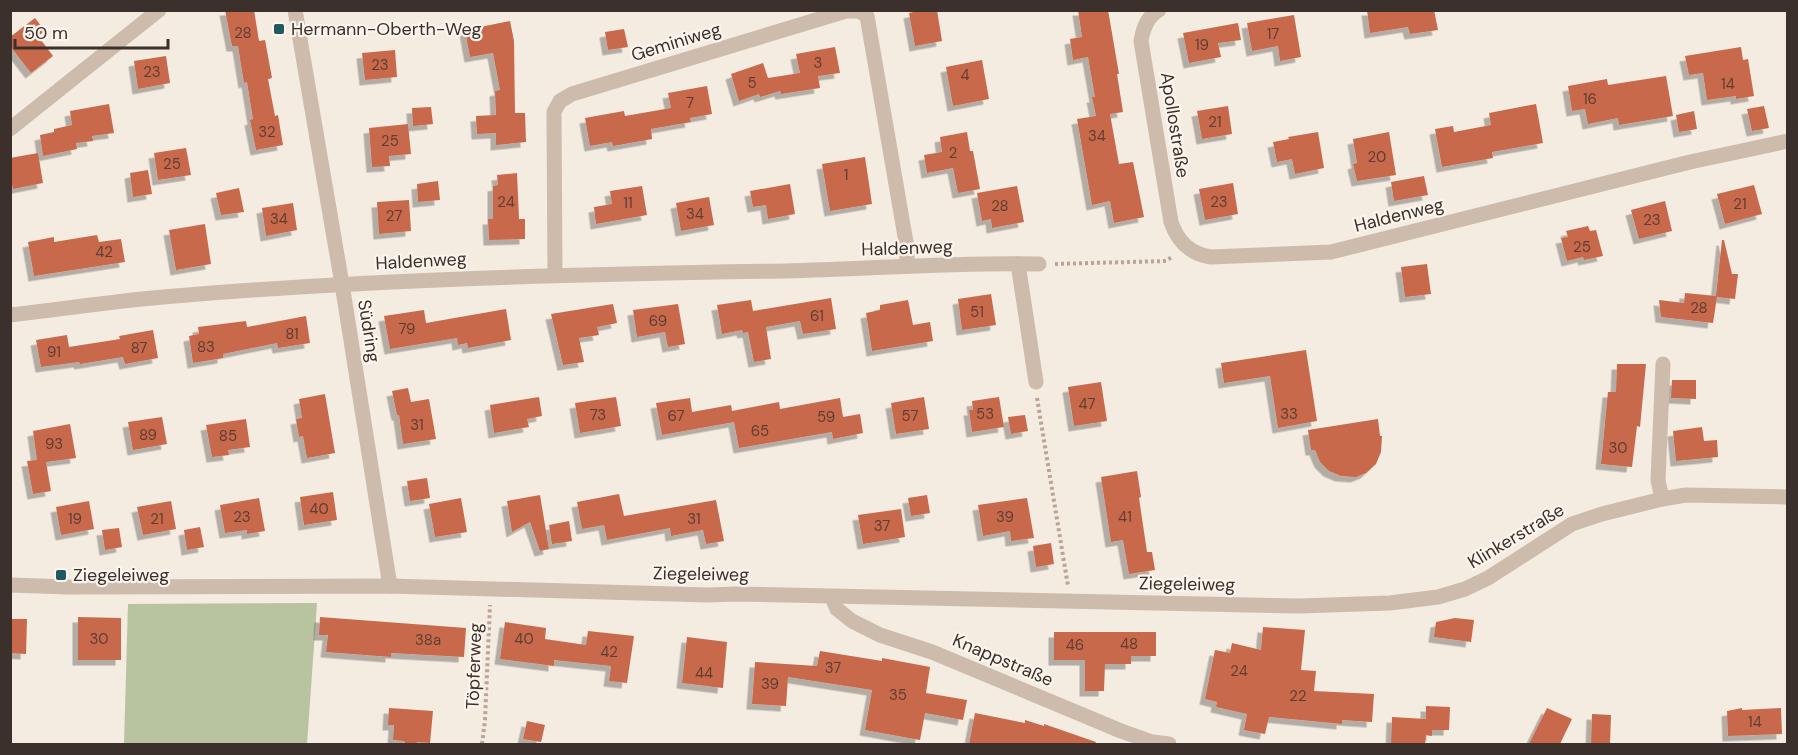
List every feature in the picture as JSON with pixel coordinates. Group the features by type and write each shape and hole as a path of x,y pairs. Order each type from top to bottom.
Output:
{"street":[{"path":"10,129 159,10"},
{"name":"Südring","path":"296,10 390,586"},
{"name":"Apollostraße","path":"1159,10 1153,13 1144,27 1141,41 1171,222 1175,233 1186,248"},
{"name":"Geminiweg","path":"555,275 554,112 560,101 572,94 846,11 859,11 867,16 907,248 907,266"},
{"name":"Haldenweg","path":"1186,248 1199,255 1211,257 1331,252 1690,162 1788,141"},
{"path":"1018,264 1036,382"},
{"name":"Haldenweg","path":"10,315 173,296 342,284 555,275 1039,264"},
{"path":"1662,499 1658,480 1663,364"},
{"name":"Klinkerstraße","path":"1390,603 1438,597 1465,589 1488,578 1572,524 1602,514 1686,495 1788,496"},
{"name":"Ziegeleiweg","path":"10,585 68,587 390,586 1299,606 1390,603"},
{"name":"Knappstraße","path":"832,597 837,609 852,621 880,635 932,652 1121,731 1152,742 1169,744"}],"path":[{"path":"1039,264 1166,261 1186,248"},
{"path":"1036,382 1068,582 1069,602"},
{"name":"Töpferweg","path":"482,744 490,588"}],"green space":[{"path":"317,603 307,744 124,744 128,604"}],"building":[{"path":"225,10 254,10 259,41 265,40 272,78 268,79 283,145 256,150 250,120 253,119 247,82 244,83 238,46 232,46"},
{"path":"937,10 942,41 915,46 909,13"},
{"path":"1078,10 1108,10 1123,112 1110,114 1119,164 1133,162 1144,217 1114,223 1110,201 1092,205 1077,119 1096,116 1092,97 1095,97 1088,57 1073,60 1070,39 1082,37"},
{"path":"1367,10 1434,10 1438,30 1410,34 1408,27 1370,33"},
{"path":"1294,15 1301,57 1280,61 1278,46 1252,51 1247,23"},
{"path":"35,18 45,31 38,36 53,56 31,73 10,46 10,37"},
{"path":"510,21 514,41 515,113 525,113 526,142 496,145 496,133 477,134 476,116 496,115 495,91 500,90 493,53 470,57 465,30"},
{"path":"1238,23 1241,40 1218,43 1221,57 1189,63 1183,33"},
{"path":"624,29 628,47 608,50 605,32"},
{"path":"835,47 840,73 818,76 820,88 781,94 780,91 760,97 759,94 739,101 731,74 763,63 768,78 800,73 796,54"},
{"path":"1741,47 1743,60 1748,59 1754,96 1707,100 1703,73 1689,75 1685,56"},
{"path":"395,50 397,77 365,80 362,53"},
{"path":"166,56 170,83 138,89 134,61"},
{"path":"982,60 989,99 953,106 946,67"},
{"path":"1666,76 1673,116 1619,125 1618,118 1588,124 1585,109 1572,111 1568,86 1607,79 1608,85"},
{"path":"707,86 712,114 690,118 691,122 651,129 652,139 613,146 612,142 590,146 585,118 624,111 625,116 671,108 668,93"},
{"path":"109,104 114,133 92,136 93,141 76,143 77,149 43,156 40,135 72,125 70,111"},
{"path":"1536,104 1543,143 1492,152 1493,158 1442,167 1435,129 1453,126 1454,132 1491,125 1489,113"},
{"path":"1228,106 1232,134 1202,139 1197,111"},
{"path":"1764,106 1769,128 1752,131 1747,109"},
{"path":"431,107 433,124 413,126 412,108"},
{"path":"1694,111 1697,129 1679,132 1676,115"},
{"path":"408,124 411,154 389,156 390,166 372,167 369,128"},
{"path":"967,132 980,189 958,193 953,168 927,173 924,155 942,152 940,137"},
{"path":"1318,132 1324,168 1295,174 1292,159 1277,162 1273,142"},
{"path":"1389,132 1396,175 1357,181 1353,164 1357,163 1353,139"},
{"path":"186,148 191,175 158,180 154,153"},
{"path":"38,153 43,183 13,189 10,158"},
{"path":"865,157 872,204 830,211 822,164"},
{"path":"148,170 152,194 133,197 130,173"},
{"path":"517,173 519,219 525,219 525,239 489,240 488,219 493,219 493,186 498,185 497,175"},
{"path":"1424,176 1428,195 1394,201 1391,182"},
{"path":"438,181 440,200 418,202 417,184"},
{"path":"1233,183 1238,214 1205,220 1199,189"},
{"path":"790,184 795,214 768,219 766,205 753,207 750,191"},
{"path":"1754,185 1762,214 1725,224 1717,194"},
{"path":"642,186 647,215 596,224 594,207 612,204 610,191"},
{"path":"1017,186 1024,222 992,228 991,219 982,221 977,193"},
{"path":"239,188 244,212 221,215 216,193"},
{"path":"709,197 714,225 681,231 676,203"},
{"path":"409,200 411,231 379,234 377,202"},
{"path":"1665,201 1672,231 1639,239 1631,210"},
{"path":"293,203 297,230 266,236 262,208"},
{"path":"205,224 211,264 176,270 169,230"},
{"path":"1588,226 1590,231 1596,230 1603,256 1567,261 1561,238 1568,237 1566,231"},
{"path":"97,235 99,242 121,239 125,262 34,276 28,242 54,237 54,242"},
{"path":"1722,240 1724,240 1732,274 1738,274 1735,299 1717,297 1713,323 1661,317 1659,300 1684,303 1685,293 1716,296"},
{"path":"1427,264 1431,294 1405,297 1401,267"},
{"path":"991,294 996,325 962,330 958,299"},
{"path":"831,298 836,329 803,334 800,321 766,327 771,359 754,362 748,332 743,333 742,330 722,334 717,305 751,300 753,311"},
{"path":"908,300 913,325 930,322 933,341 872,351 866,313 880,310 880,305"},
{"path":"613,304 617,323 597,327 599,335 579,338 584,362 563,365 551,314"},
{"path":"678,304 685,344 668,347 665,332 637,337 633,310"},
{"path":"506,309 511,340 468,348 467,343 458,345 457,338 390,349 384,316 424,310 426,323"},
{"path":"306,316 310,343 278,348 277,343 223,354 223,358 193,363 189,336 199,334 198,327 246,321 247,327"},
{"path":"153,330 158,358 125,364 123,357 41,367 36,340 67,335 69,347 120,339 119,336"},
{"path":"1306,350 1317,421 1278,428 1270,376 1224,383 1221,363"},
{"path":"1617,364 1646,364 1640,427 1637,426 1632,467 1601,464 1608,392 1616,392"},
{"path":"1672,380 1696,380 1696,399 1671,398"},
{"path":"1101,382 1107,421 1074,426 1068,387"},
{"path":"408,388 411,402 429,399 436,439 403,444 399,415 397,415 392,391"},
{"path":"325,394 335,453 307,458 303,436 299,437 296,419 302,418 299,399"},
{"path":"539,397 542,416 527,419 529,427 494,433 490,405"},
{"path":"616,397 621,426 580,433 575,403"},
{"path":"924,397 929,429 896,434 891,403"},
{"path":"999,397 1004,427 972,432 969,410 973,410 972,401"},
{"path":"690,398 692,412 731,405 732,411 779,402 780,409 840,398 843,417 860,414 863,433 833,439 832,432 739,448 734,422 662,435 656,403"},
{"path":"1025,415 1028,431 1011,434 1008,417"},
{"path":"162,417 167,444 133,450 128,422"},
{"path":"246,419 250,447 228,450 229,455 212,457 206,425"},
{"path":"1378,419 1380,436 1382,436 1381,452 1376,464 1366,473 1356,477 1341,476 1329,471 1320,462 1315,450 1311,450 1308,430"},
{"path":"70,424 76,458 46,462 51,491 33,494 27,461 37,460 33,431"},
{"path":"1702,427 1704,441 1717,440 1718,457 1676,461 1673,431"},
{"path":"1137,471 1147,552 1152,552 1155,570 1129,574 1123,540 1111,542 1101,477"},
{"path":"427,478 430,498 410,501 407,481"},
{"path":"333,492 337,520 304,525 300,497"},
{"path":"619,494 624,516 716,500 724,541 706,544 703,530 671,536 670,528 607,540 604,525 582,529 577,502"},
{"path":"540,495 549,549 540,551 530,522 512,532 507,501"},
{"path":"927,495 930,513 911,516 908,498"},
{"path":"259,498 265,531 247,534 247,530 225,533 220,505"},
{"path":"461,498 467,532 435,537 429,504"},
{"path":"1027,498 1034,538 1011,541 1010,531 983,536 978,505"},
{"path":"89,501 94,529 61,535 56,507"},
{"path":"171,501 176,529 143,535 137,507"},
{"path":"901,509 905,537 863,544 858,515"},
{"path":"569,521 572,541 552,544 549,525"},
{"path":"200,527 204,547 187,550 184,530"},
{"path":"119,528 122,547 105,550 102,530"},
{"path":"1051,543 1054,564 1036,567 1033,546"},
{"path":"78,617 121,618 121,660 78,660"},
{"path":"320,617 466,628 464,657 391,653 391,657 326,652 328,635 319,635"},
{"path":"1455,618 1474,620 1471,642 1434,637 1436,622"},
{"path":"10,619 27,619 26,654 10,653"},
{"path":"505,622 546,628 545,639 586,645 588,631 634,636 627,683 609,681 611,666 554,660 554,666 500,659"},
{"path":"1263,627 1305,630 1301,670 1316,671 1314,691 1374,694 1372,722 1342,720 1342,724 1269,717 1265,734 1244,730 1247,714 1216,707 1217,702 1205,699 1215,650 1230,653 1232,643 1261,650"},
{"path":"1054,632 1156,632 1156,656 1131,656 1131,664 1105,664 1104,691 1085,691 1085,660 1054,660"},
{"path":"687,637 727,642 723,688 682,683"},
{"path":"820,651 882,661 882,658 930,667 926,693 967,700 963,720 925,713 920,740 865,730 872,690 788,677 786,706 752,704 755,662 817,666"},
{"path":"1426,706 1450,707 1449,730 1432,730 1432,736 1426,735 1425,744 1391,744 1392,717 1426,719"},
{"path":"389,708 433,711 430,743 406,744 404,741 393,740 394,725 388,725"},
{"path":"1547,708 1572,719 1560,744 1529,744"},
{"path":"1742,708 1742,710 1781,708 1782,734 1728,736 1727,711"},
{"path":"975,713 1025,723 1025,720 1044,726 1044,724 1096,742 1095,744 969,744"},
{"path":"1592,714 1611,715 1610,744 1591,744"},
{"path":"527,721 545,725 541,742 523,739"}],"place":[{"name":"Hermann-Oberth-Weg","path":"279,29"},
{"name":"Ziegeleiweg","path":"61,575"}]}
